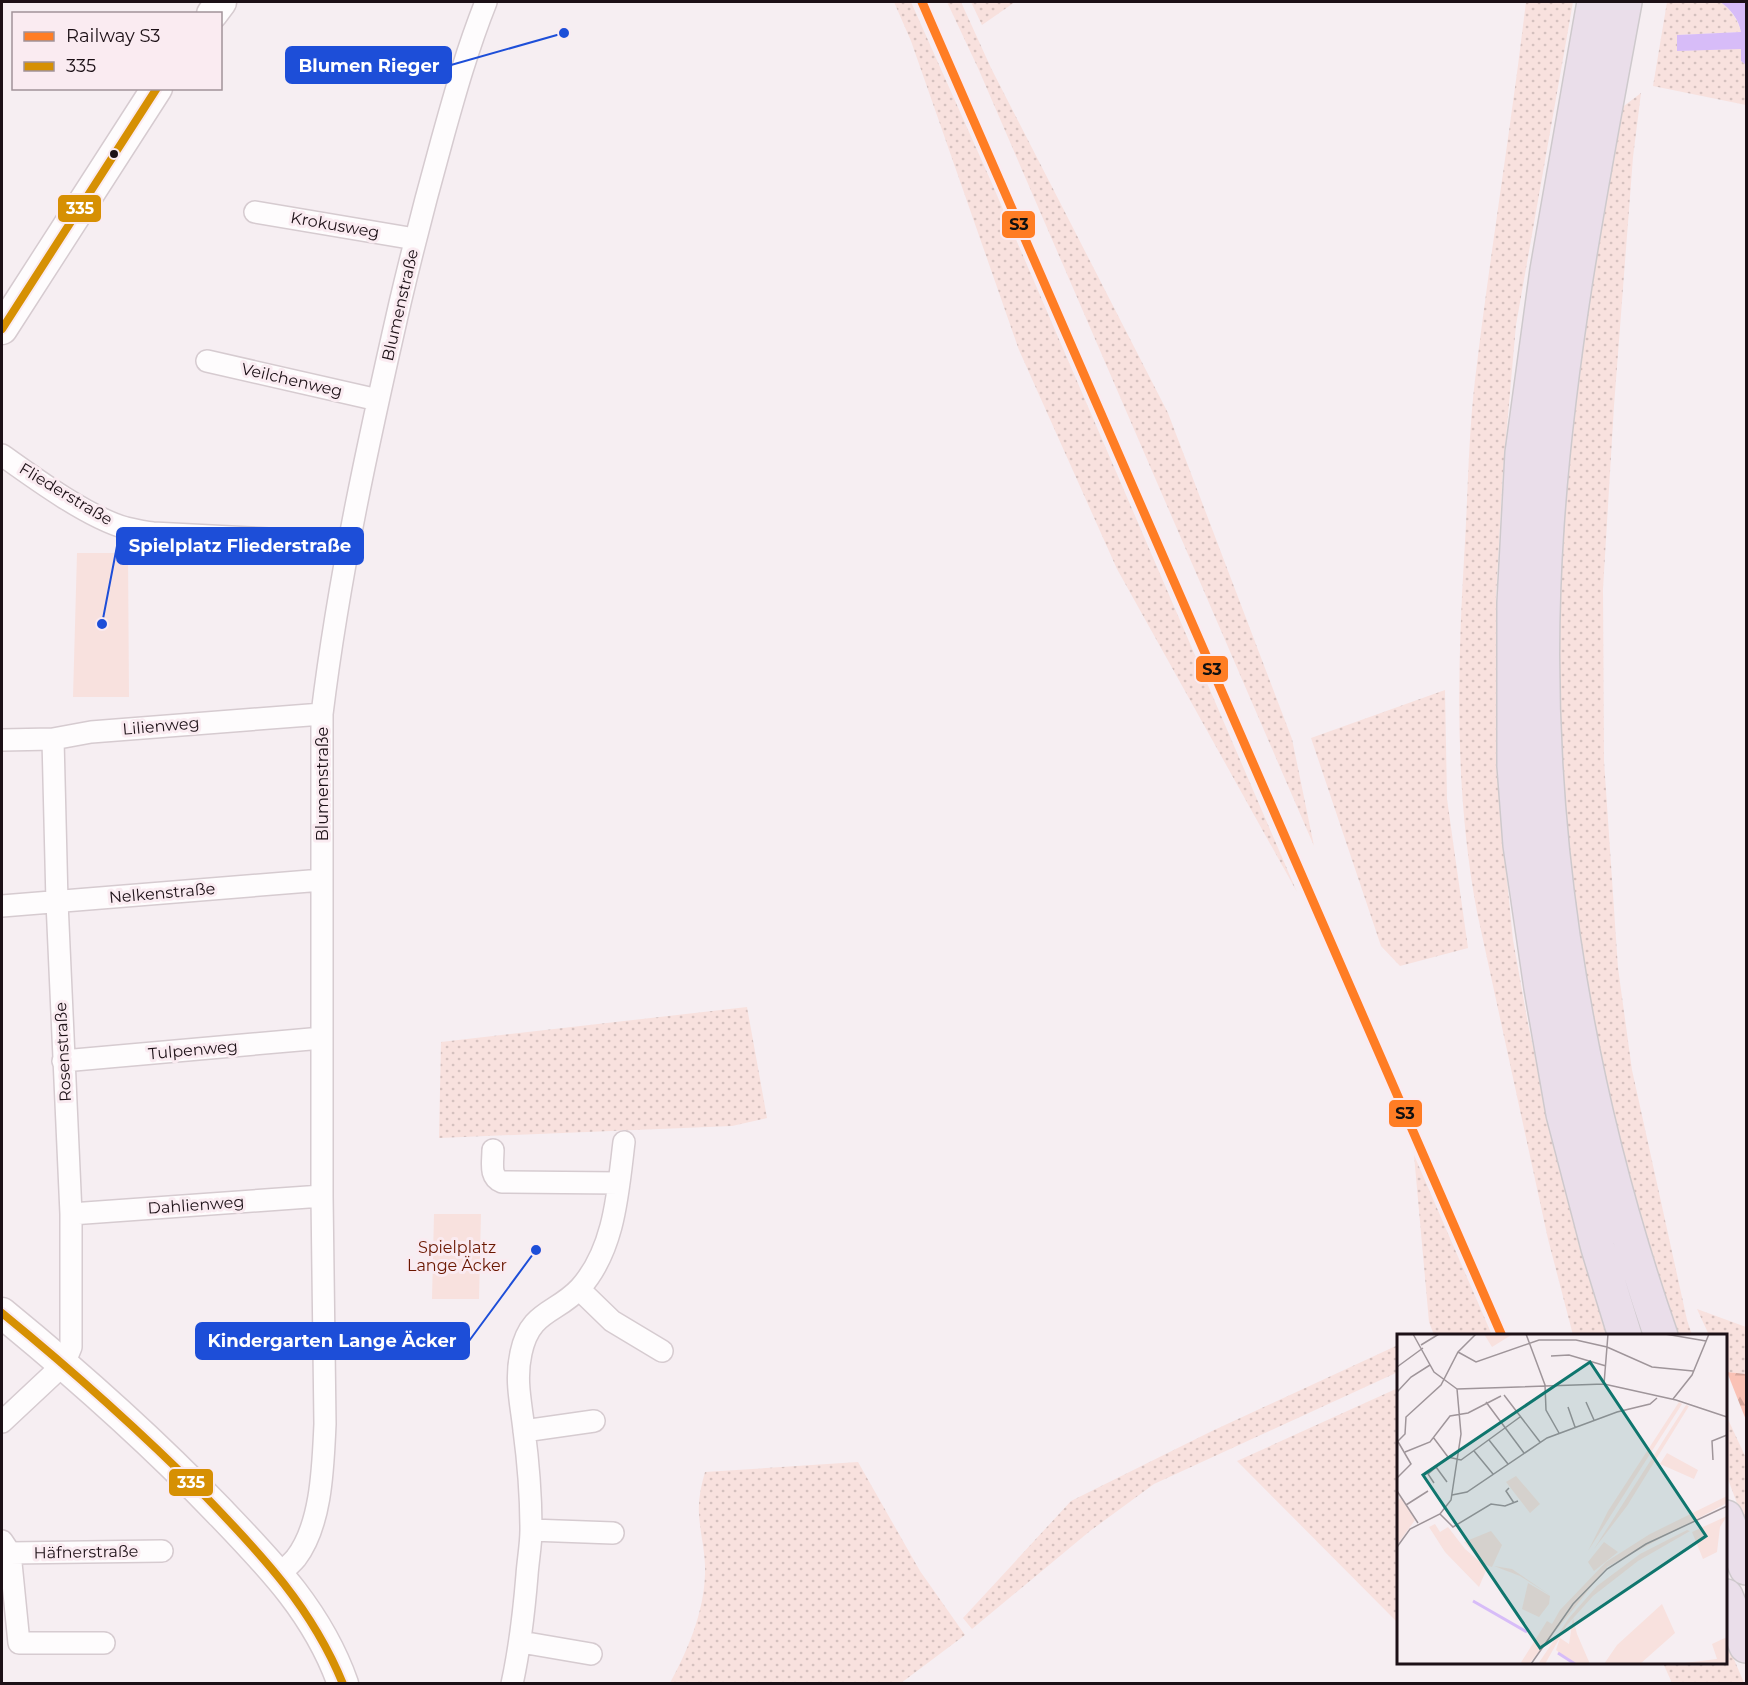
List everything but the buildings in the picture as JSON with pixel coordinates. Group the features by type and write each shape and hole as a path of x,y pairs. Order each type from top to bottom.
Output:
{"highway":[{"path":"1594,2 1547,270 1522,453 1514,603 1514,754 1520,845 1541,988 1563,1114 1598,1248 1625,1334"},
{"path":"1625,2 1577,267 1555,431 1544,593 1544,725 1549,819 1560,921 1576,1022 1611,1174 1661,1334"},
{"path":"1727,1521 1746,1568"},
{"path":"1727,1601 1746,1646"}],"street":[{"name":"Blumenstraße","path":"279,1574 296,1557 309,1533 317,1504 324,1461 326,1424 322,1196 322,714 330,648 348,543 415,239 469,43 486,2"},
{"path":"2,329 156,90"},
{"name":"Krokusweg","path":"255,212 415,239"},
{"name":"Veilchenweg","path":"207,360 378,400"},
{"name":"Fliederstraße","path":"2,455 73,502 125,528 153,533 348,543"},
{"name":"Lilienweg","path":"2,740 53,739 91,732 322,714"},
{"name":"Rosenstraße","path":"53,739 63,1061 71,1214 71,1347 64,1364"},
{"name":"Nelkenstraße","path":"2,906 322,880"},
{"name":"Tulpenweg","path":"63,1061 322,1038"},
{"path":"512,1683 521,1642 531,1530 524,1431 518,1390 521,1350 537,1318 579,1289 601,1255 611,1225 624,1142"},
{"path":"493,1150 493,1175 495,1180 502,1182 619,1183"},
{"name":"Dahlienweg","path":"71,1214 322,1196"},
{"path":"579,1289 612,1321 662,1351"},
{"path":"2,1313 64,1364 172,1461 279,1574 305,1608 328,1644 344,1683"},
{"path":"2,1422 64,1364"},
{"path":"524,1431 594,1421"},
{"path":"531,1530 613,1533"},
{"name":"Häfnerstraße","path":"105,1643 19,1643 6,1547 162,1551"},
{"path":"521,1642 591,1654"}],"green space":[{"path":"894,2 911,2 990,179 1297,892 1117,569 1019,350 911,41"},
{"path":"947,2 961,2 991,68 1168,413 1292,739 1314,846 978,68"},
{"path":"971,2 1015,2 982,25"},
{"path":"1526,2 1573,2 1516,325 1503,471 1496,597 1496,686 1503,840 1513,940 1528,1024 1561,1175 1609,1334 1573,1334 1548,1239 1477,912 1461,780 1460,647 1469,447 1481,333"},
{"path":"1667,2 1720,2 1730,11 1741,32 1677,35 1677,51 1742,48 1741,61 1746,65 1746,105 1653,86"},
{"path":"1641,93 1633,157 1603,589 1604,761 1618,968 1632,1070 1692,1334 1673,1334 1636,1217 1586,999 1564,828 1557,680 1559,548 1573,399 1620,109"},
{"path":"77,553 128,553 129,697 73,697"},
{"path":"1445,690 1447,799 1468,948 1400,966 1381,946 1311,738"},
{"path":"747,1007 767,1118 732,1126 439,1138 441,1042"},
{"path":"1414,1155 1492,1334 1434,1334 1429,1322"},
{"name":"Spielplatz Lange Äcker","path":"434,1214 481,1214 479,1299 432,1299"},
{"path":"1697,1309 1746,1327 1746,1374 1727,1372 1727,1334 1709,1334"},
{"path":"1397,1345 1397,1372 1154,1484 1090,1531 972,1629 963,1618 1071,1501 1212,1431"},
{"path":"1727,1372 1746,1374 1746,1420"},
{"path":"1397,1388 1397,1620 1396,1621 1237,1461"},
{"path":"1727,1417 1746,1458 1746,1527 1727,1477"},
{"path":"858,1462 920,1571 965,1635 901,1683 670,1683 689,1644 702,1602 705,1566 699,1509 705,1472"},
{"path":"1727,1642 1744,1683 1672,1683 1663,1664 1727,1664"}],"shaded area":[{"path":"1720,2 1746,2 1746,65 1741,61 1741,49 1677,51 1677,35 1741,32 1734,15"}],"rail line":[{"name":"S3","path":"922,2 1501,1334"}],"transit line":[{"name":"335","path":"2,329 156,90"},
{"name":"335","path":"2,1313 132,1426 247,1540 301,1607 331,1657 343,1684"}],"place":[{"name":"Blumen Rieger","path":"564,33"},
{"name":"Spielplatz Fliederstraße","path":"102,624"},
{"name":"Kindergarten Lange Äcker","path":"536,1250"}]}
